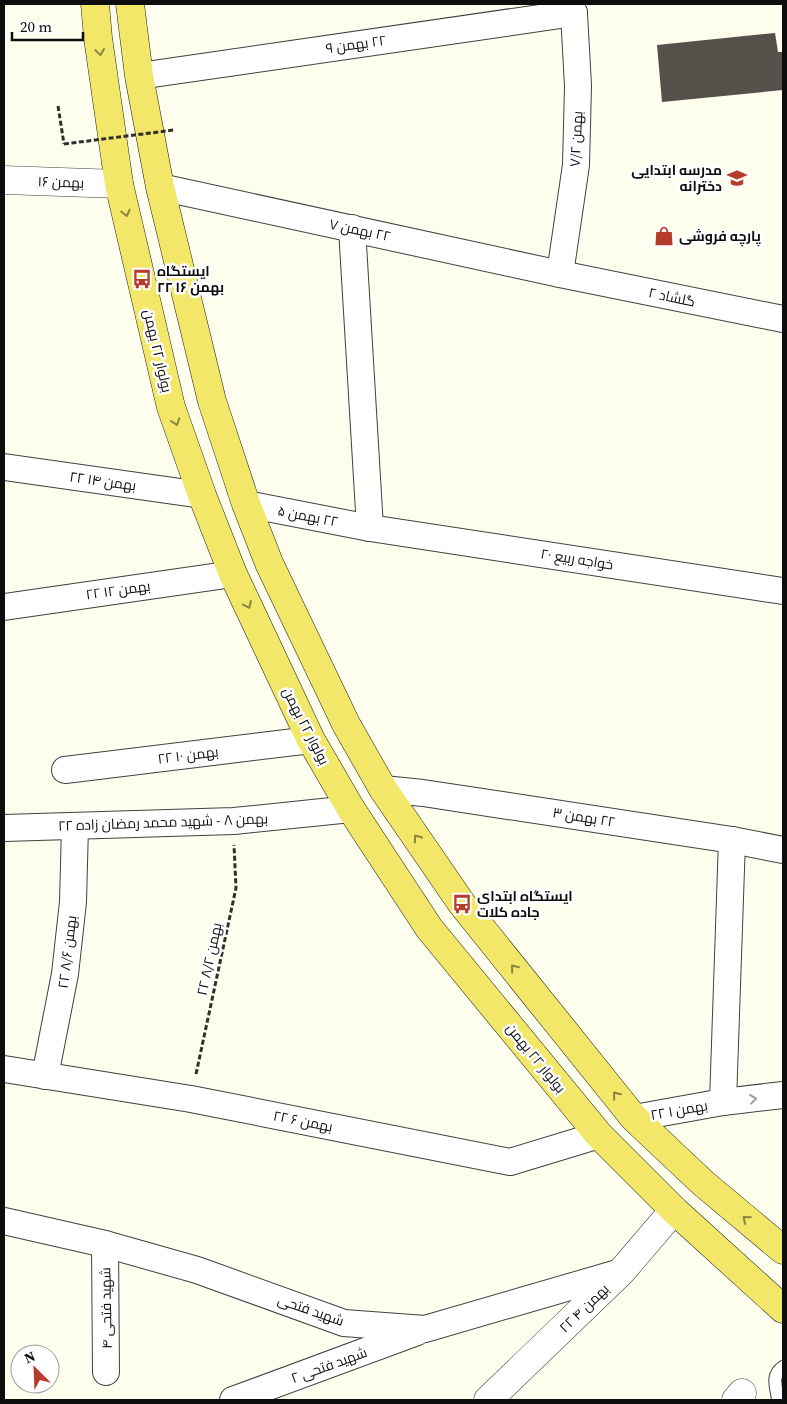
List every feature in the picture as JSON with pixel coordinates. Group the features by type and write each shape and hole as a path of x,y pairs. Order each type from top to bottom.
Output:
{"main road":[{"name":"بولوار ۲۲ بهمن","path":"95,4 98,38 119,184 171,407 233,574 311,740 351,809 429,928 599,1135 674,1210 783,1309"},
{"path":"130,4 139,76 160,187 212,401 246,504 269,563 346,724 383,789 462,904 634,1118 703,1183 783,1250"}],"street":[{"name":"٢٢ بهمن ۹","path":"139,76 572,8"},
{"name":"بهمن ۷/۲","path":"560,274 576,165 578,86 572,8"},
{"name":"بهمن ۱۶","path":"4,180 119,184"},
{"name":"٢٢ بهمن ٧","path":"160,187 560,274"},
{"path":"352,228 370,528"},
{"name":"گلشاد ۲","path":"560,274 783,320"},
{"name":"۲۲ بهمن ۱۴","path":"4,467 202,494"},
{"name":"٢٢ بهمن ۵","path":"246,504 370,528"},
{"name":"خواجه ربیع ۲۰","path":"370,528 783,591"},
{"name":"۲۲ بهمن ۱۲","path":"4,607 233,574"},
{"name":"۲۲ بهمن ۱۰","path":"64,770 311,740"},
{"name":"٢٢ بهمن ۳","path":"383,789 433,794 732,840 783,850"},
{"name":"۲۲ بهمن ۸ - شهید محمد رمضان زاده","path":"4,828 234,822 351,809"},
{"name":"۲۲ بهمن ۸/۶","path":"45,1076 66,974 72,902 75,826"},
{"path":"723,1102 732,840"},
{"name":"۲۲ بهمن ۶","path":"4,1069 190,1099 510,1162 599,1135"},
{"name":"۲۲ بهمن ١","path":"634,1118 723,1102 783,1095"},
{"name":"۲۲ بهمن ۴","path":"488,1400 621,1272 674,1210"},
{"name":"شهید فتحی","path":"4,1221 105,1244 197,1270 344,1323 425,1329 621,1272"},
{"name":"شهید فتحی ۴","path":"105,1244 106,1372"},
{"name":"شهید فتحی ۲","path":"233,1400 425,1329"}],"lane":[{"path":"778,1400 774,1382 776,1374 783,1367"}],"path":[{"path":"58,106 64,144 174,130"},
{"name":"۲۲ بهمن ۸/۲","path":"190,1099 236,888 234,822"}],"building":[{"path":"775,33 778,52 783,52 783,90 662,102 657,45"}],"place":[{"name":"مدرسه ابتدایی دخترانه","path":"737,178"},
{"name":"پارچه فروشی","path":"664,236"},
{"name":"ایستگاه ۲۲ بهمن ۱۶","path":"142,279"},
{"name":"ایستگاه ابتدای جاده کلات","path":"462,904"}]}
